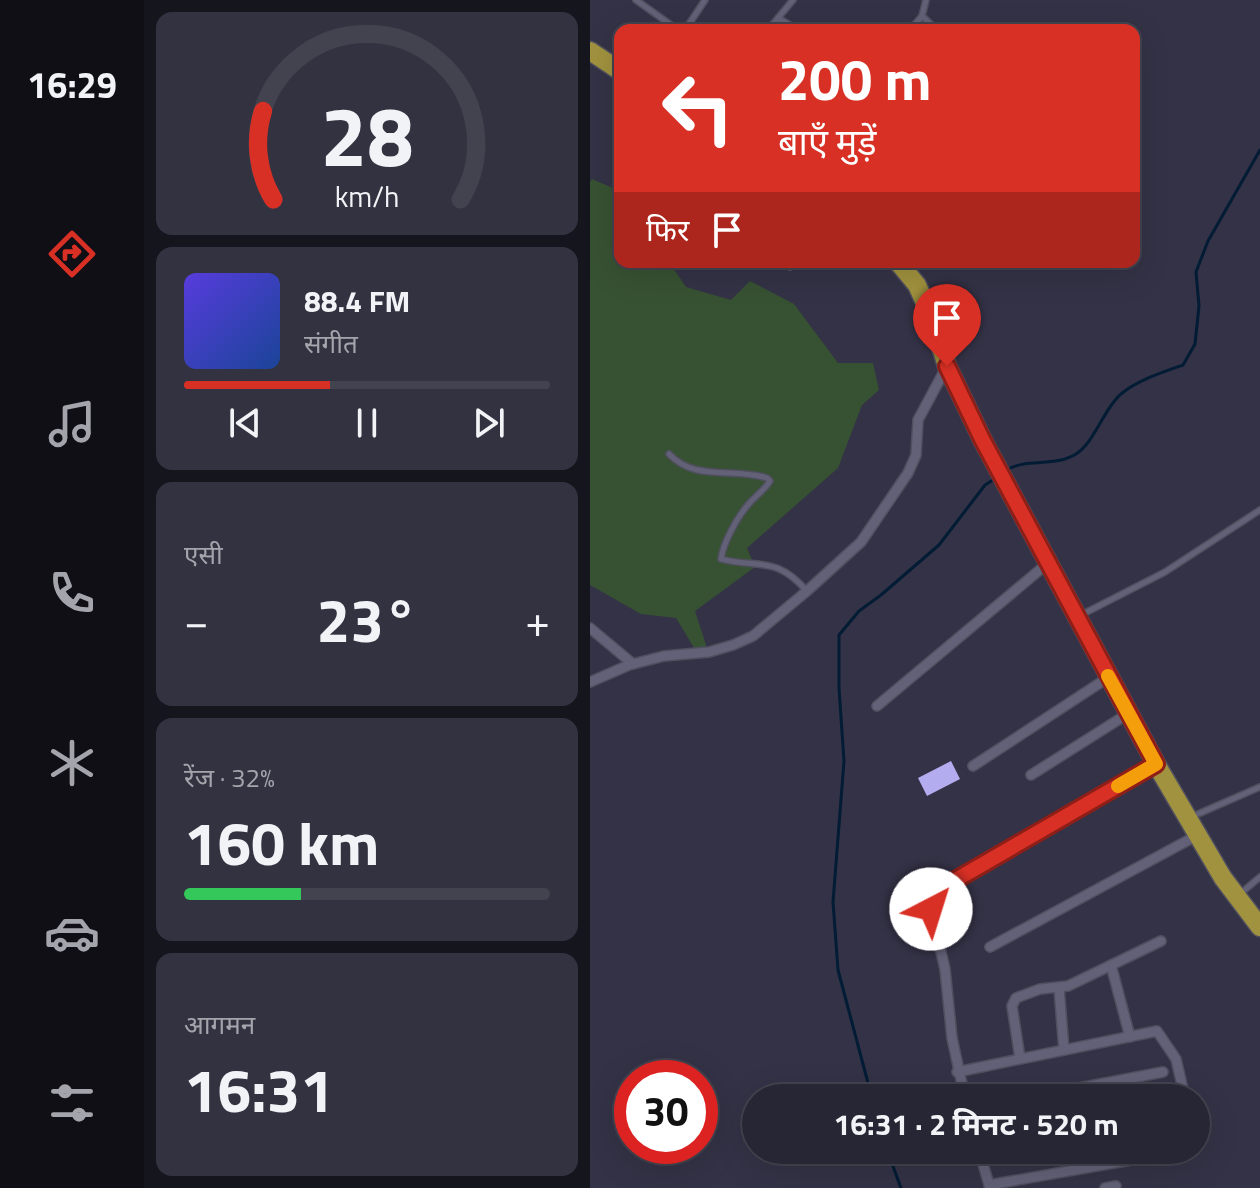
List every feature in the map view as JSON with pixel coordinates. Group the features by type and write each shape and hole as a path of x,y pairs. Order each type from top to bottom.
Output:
{"highway":[{"path":"590,51 614,67"},
{"path":"903,268 917,285 947,366 982,439 1076,617 1191,827 1260,927"}],"street":[{"path":"590,682 633,664 733,645 753,636 807,591 861,542 908,473 916,455 918,420 947,366"},
{"path":"877,706 1048,563"},
{"path":"590,628 633,664"},
{"path":"973,766 1109,677"},
{"path":"1031,775 1129,713"},
{"path":"961,1084 947,981 931,909 935,894 1156,764"},
{"path":"990,947 1191,827"},
{"path":"1020,1058 1013,1001 1040,989 1059,988 1161,941"},
{"path":"1111,965 1130,1037"},
{"path":"1059,988 1064,1050"},
{"path":"957,1072 1157,1031 1176,1059 1182,1084"},
{"path":"1100,1084 1163,1072"},
{"path":"983,1164 990,1186 1110,1164"},
{"path":"1105,1188 1116,1186"}],"lane":[{"path":"636,0 670,24"},
{"path":"690,24 705,0"},
{"path":"773,24 793,0"},
{"path":"915,24 922,16 926,0"},
{"path":"922,16 931,24"},
{"path":"778,18 788,24"},
{"path":"669,454 679,465 695,471 767,478 770,481 767,486 745,507 721,559 774,566 786,571 807,591"},
{"path":"1076,617 1165,572 1260,510"},
{"path":"1191,827 1260,787"},
{"path":"1237,897 1260,877"}],"green space":[{"path":"592,179 614,188 614,268 673,268 686,287 731,300 750,281 794,304 838,363 873,363 879,390 862,405 838,468 747,548 755,567 695,611 707,648 696,651 676,618 641,614 590,585"}],"building":[{"path":"951,761 960,779 927,796 918,778"}],"waterway":[{"path":"1005,471 1022,464 1059,461 1076,454 1089,442 1121,394 1143,381 1183,365 1195,344 1199,306 1196,272 1208,241 1260,150"},
{"path":"868,1084 838,970 833,902 844,761 839,635 859,611 939,545 985,485 996,478"},
{"path":"892,1164 901,1188"}],"slow traffic":[{"path":"1108,676 1156,764 1118,786"}],"route":[{"path":"931,909 932,900 940,889 1156,764 982,439 947,366"}]}
